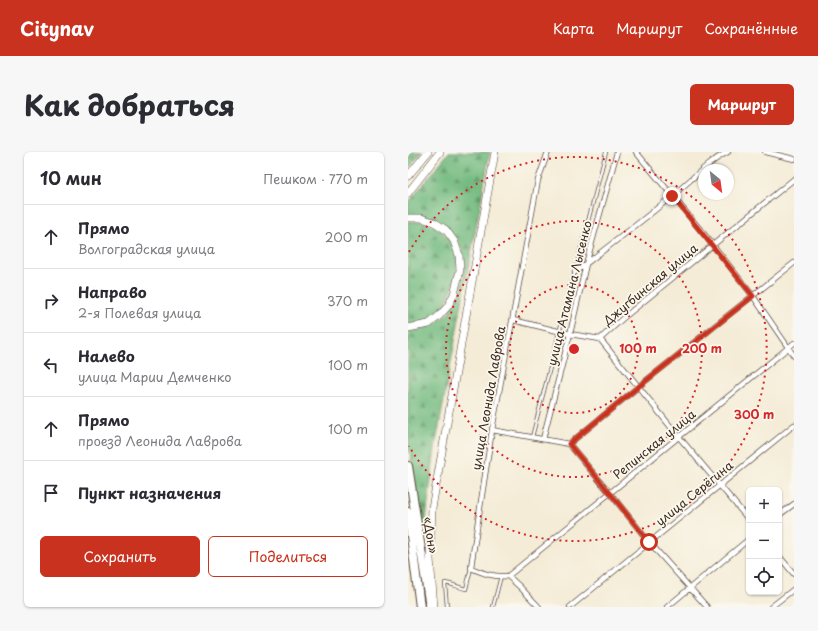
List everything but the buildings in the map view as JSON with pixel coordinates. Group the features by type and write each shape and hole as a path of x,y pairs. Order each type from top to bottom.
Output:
{"highway":[{"name":"«Дон»","path":"408,466 430,607"},
{"name":"«Дон»","path":"408,512 419,607"}],"main road":[{"path":"408,176 428,152"},
{"path":"408,193 440,152"},
{"path":"434,607 430,559 432,508 495,152"},
{"path":"408,218 421,218 434,222 446,230 454,241 459,255 460,270 454,294 448,306 440,315 429,324 408,328"},
{"path":"408,540 419,607"}],"street":[{"name":"улица Леонида Лаврова","path":"471,568 492,430 538,180 548,152"},
{"name":"улица Атамана Лысенко","path":"543,439 586,264 617,152"},
{"path":"636,152 753,296 794,356"},
{"path":"575,272 672,196 709,164 728,152"},
{"path":"765,152 794,159"},
{"name":"Джугбинская улица","path":"600,339 622,319 794,179"},
{"path":"569,444 794,263"},
{"path":"513,320 570,334 600,339 679,437 746,516"},
{"name":"Репинская улица","path":"508,576 794,343"},
{"name":"улица Серёгина","path":"570,607 794,425"},
{"path":"492,430 569,444 649,542 707,607"},
{"path":"782,514 794,504"},
{"path":"667,607 746,541"},
{"path":"782,559 794,574"},
{"path":"471,568 496,577 508,576 539,607"},
{"path":"771,607 794,589"}],"lane":[{"path":"532,438 606,152"},
{"path":"447,607 445,583 453,584 457,587 466,589 471,568"},
{"path":"493,607 501,576"}],"green space":[{"path":"408,152 422,152 408,169"},
{"path":"449,152 490,152 435,448 424,534 408,441 408,332 431,326 449,313 462,287 465,262 459,243 444,224 427,217 408,216 408,203"},
{"path":"408,221 429,223 435,226 449,240 453,246 457,258 454,283 443,308 432,319 411,324 408,324"}],"route":[{"path":"649,542 569,444 753,296 672,196"}]}
